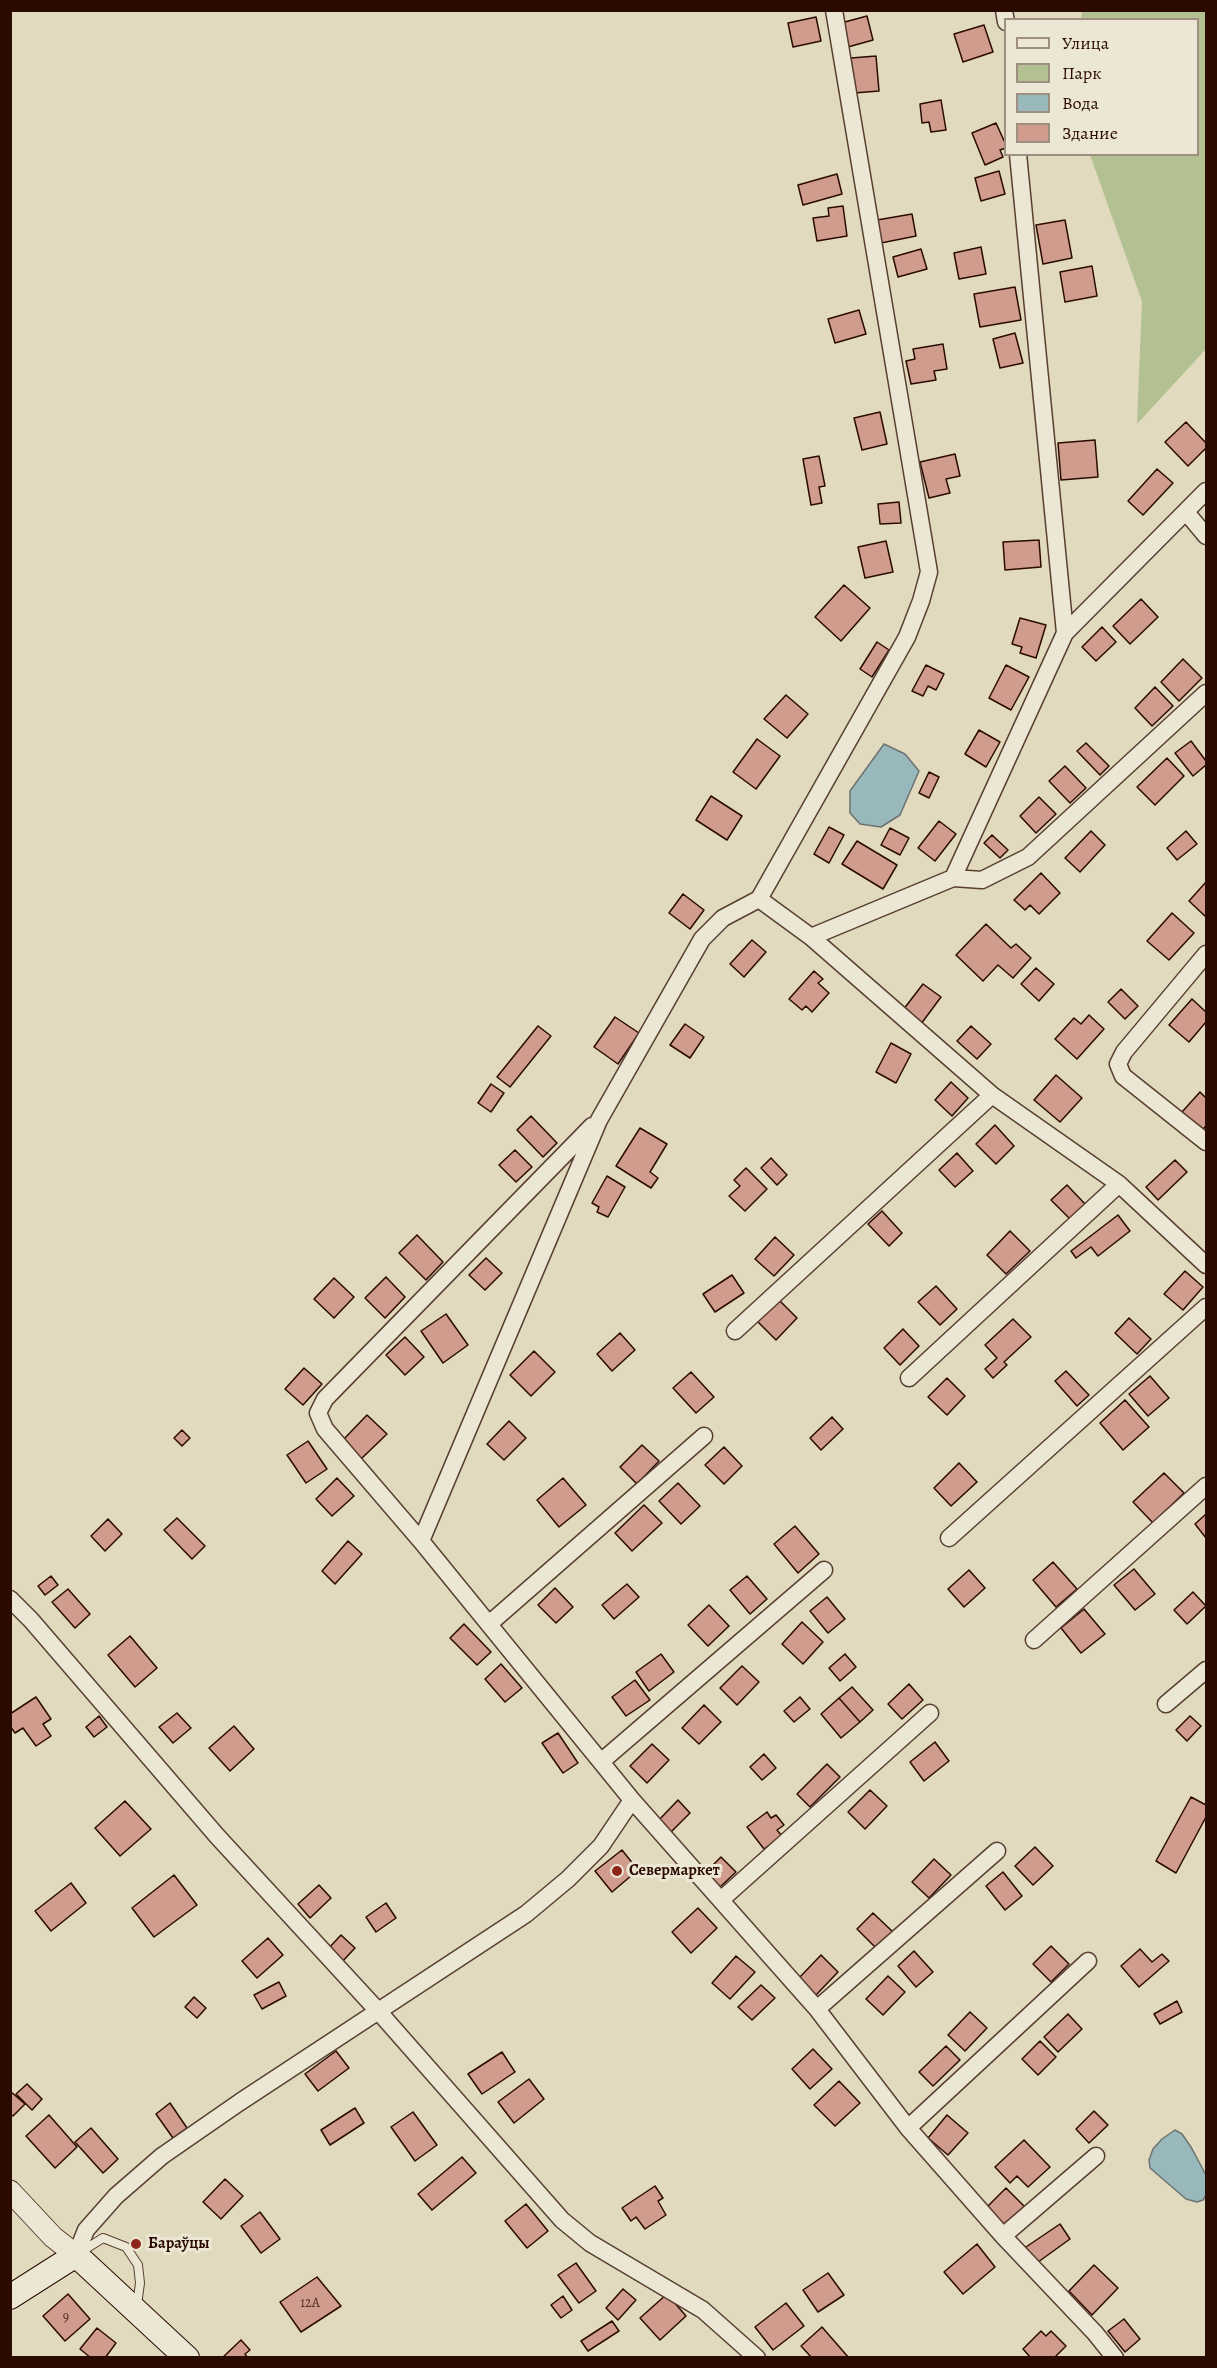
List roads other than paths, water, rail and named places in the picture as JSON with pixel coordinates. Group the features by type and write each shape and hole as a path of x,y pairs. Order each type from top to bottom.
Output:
{"main road":[{"path":"10,2297 76,2255 187,2358"}],"street":[{"path":"421,1541 599,1119 702,939 723,918 759,899 907,637 929,572 834,10"},
{"path":"1018,156 1065,633"},
{"path":"953,878 1065,633 1206,491"},
{"path":"1186,512 1206,536"},
{"path":"811,937 953,878 982,880 1028,857 1206,693"},
{"path":"759,899 811,937 992,1095 1119,1184 1206,1265"},
{"path":"1206,954 1124,1052 1118,1064 1123,1076 1206,1142"},
{"path":"735,1331 992,1095"},
{"path":"599,1119 325,1399 318,1413 324,1429 421,1541 632,1800 818,2009 908,2128 1003,2236 1095,2333 1115,2358"},
{"path":"909,1378 1119,1184"},
{"path":"949,1538 1206,1307"},
{"path":"489,1624 704,1436"},
{"path":"1034,1640 1206,1486"},
{"path":"602,1761 824,1570"},
{"path":"10,1599 32,1620 217,1836 379,2012 562,2220 590,2243 703,2310 757,2358"},
{"path":"1166,1704 1206,1670"},
{"path":"722,1899 930,1713"},
{"path":"10,2191 53,2237 76,2255 86,2230 116,2196 162,2156 526,1914 568,1879 601,1845 632,1800"},
{"path":"818,2009 997,1851"},
{"path":"908,2128 1089,1961"},
{"path":"1003,2236 1096,2156"}],"lane":[{"path":"76,2255 104,2238 126,2247 138,2265 140,2283 136,2311"}],"water":[{"path":"884,744 905,754 919,771 900,815 881,827 860,824 850,813 850,791"},
{"path":"1175,2130 1182,2134 1191,2147 1206,2175 1206,2195 1203,2200 1197,2202 1186,2199 1150,2168 1149,2160 1153,2149"}],"place":[{"name":"Севермаркет","path":"617,1871"},
{"name":"Бараўцы","path":"136,2244"}]}
